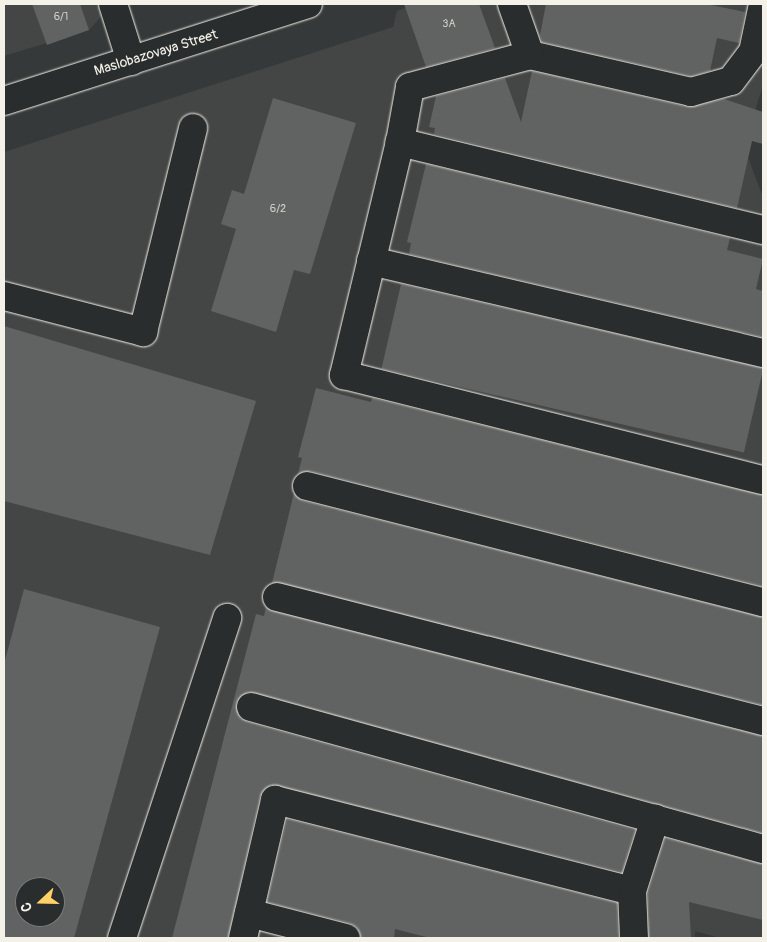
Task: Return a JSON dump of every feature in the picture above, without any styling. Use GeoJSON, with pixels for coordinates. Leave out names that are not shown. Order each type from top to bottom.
{"type":"FeatureCollection","features":[{"type":"Feature","properties":{"kind":"street"},"geometry":{"type":"LineString","coordinates":[[113,4],[131,61]]}},
{"type":"Feature","properties":{"kind":"street","name":"Maslobazovaya Street"},"geometry":{"type":"LineString","coordinates":[[4,101],[308,4]]}},
{"type":"Feature","properties":{"kind":"street"},"geometry":{"type":"LineString","coordinates":[[512,4],[530,54]]}},
{"type":"Feature","properties":{"kind":"street"},"geometry":{"type":"LineString","coordinates":[[763,4],[753,52],[731,81],[692,92],[530,54],[410,87],[400,142],[344,375],[763,480]]}},
{"type":"Feature","properties":{"kind":"street"},"geometry":{"type":"LineString","coordinates":[[4,296],[144,332],[193,128]]}},
{"type":"Feature","properties":{"kind":"street"},"geometry":{"type":"LineString","coordinates":[[400,142],[763,230]]}},
{"type":"Feature","properties":{"kind":"street"},"geometry":{"type":"LineString","coordinates":[[371,261],[763,353]]}},
{"type":"Feature","properties":{"kind":"street"},"geometry":{"type":"LineString","coordinates":[[307,486],[763,602]]}},
{"type":"Feature","properties":{"kind":"street"},"geometry":{"type":"LineString","coordinates":[[277,597],[763,721]]}},
{"type":"Feature","properties":{"kind":"street"},"geometry":{"type":"LineString","coordinates":[[122,938],[227,618]]}},
{"type":"Feature","properties":{"kind":"street"},"geometry":{"type":"LineString","coordinates":[[251,707],[763,849]]}},
{"type":"Feature","properties":{"kind":"street"},"geometry":{"type":"LineString","coordinates":[[346,938],[246,926],[276,800],[632,891]]}},
{"type":"Feature","properties":{"kind":"street"},"geometry":{"type":"LineString","coordinates":[[634,938],[632,891],[655,819]]}},
{"type":"Feature","properties":{"kind":"shaded area"},"geometry":{"type":"Polygon","coordinates":[[[4,4],[112,4],[89,30],[4,56],[4,4]]]}},
{"type":"Feature","properties":{"kind":"shaded area"},"geometry":{"type":"Polygon","coordinates":[[[415,4],[763,4],[763,85],[744,147],[763,197],[763,938],[720,938],[695,931],[695,938],[4,938],[4,152],[393,27],[397,11],[415,4]]]}},
{"type":"Feature","properties":{"kind":"building"},"geometry":{"type":"Polygon","coordinates":[[[32,4],[80,4],[89,30],[47,45],[32,4]]]}},
{"type":"Feature","properties":{"kind":"building"},"geometry":{"type":"Polygon","coordinates":[[[404,4],[479,4],[495,48],[426,67],[404,4]]]}},
{"type":"Feature","properties":{"kind":"building"},"geometry":{"type":"Polygon","coordinates":[[[546,4],[706,4],[745,12],[739,43],[717,38],[710,71],[691,76],[542,42],[540,35],[546,4]]]}},
{"type":"Feature","properties":{"kind":"building"},"geometry":{"type":"Polygon","coordinates":[[[532,71],[688,107],[724,99],[763,112],[763,144],[752,141],[737,208],[434,134],[435,128],[429,127],[436,96],[505,78],[521,122],[532,71]]]}},
{"type":"Feature","properties":{"kind":"building"},"geometry":{"type":"Polygon","coordinates":[[[273,98],[356,123],[310,274],[294,270],[276,332],[211,311],[236,229],[221,224],[232,190],[244,194],[273,98]]]}},
{"type":"Feature","properties":{"kind":"building"},"geometry":{"type":"Polygon","coordinates":[[[426,164],[730,238],[727,250],[763,259],[756,289],[763,291],[763,337],[409,254],[411,243],[407,242],[426,164]]]}},
{"type":"Feature","properties":{"kind":"building"},"geometry":{"type":"Polygon","coordinates":[[[401,284],[763,368],[744,452],[381,369],[401,284]]]}},
{"type":"Feature","properties":{"kind":"building"},"geometry":{"type":"Polygon","coordinates":[[[4,326],[256,401],[210,555],[4,501],[4,326]]]}},
{"type":"Feature","properties":{"kind":"building"},"geometry":{"type":"Polygon","coordinates":[[[316,388],[371,402],[372,398],[763,495],[763,586],[311,471],[298,474],[302,458],[298,457],[316,388]]]}},
{"type":"Feature","properties":{"kind":"building"},"geometry":{"type":"Polygon","coordinates":[[[294,493],[303,501],[763,617],[763,705],[272,583],[294,493]]]}},
{"type":"Feature","properties":{"kind":"building"},"geometry":{"type":"Polygon","coordinates":[[[24,589],[160,627],[74,938],[4,938],[4,664],[24,589]]]}},
{"type":"Feature","properties":{"kind":"building"},"geometry":{"type":"Polygon","coordinates":[[[266,607],[763,736],[763,833],[248,692],[236,703],[240,718],[247,722],[635,830],[622,872],[271,785],[260,796],[228,938],[172,938],[256,614],[264,616],[266,607]]]}},
{"type":"Feature","properties":{"kind":"building"},"geometry":{"type":"Polygon","coordinates":[[[287,819],[617,903],[618,938],[430,938],[395,929],[394,938],[361,938],[357,927],[350,923],[267,902],[287,819]]]}},
{"type":"Feature","properties":{"kind":"building"},"geometry":{"type":"Polygon","coordinates":[[[665,838],[763,864],[763,920],[689,902],[691,938],[649,938],[648,893],[665,838]]]}}]}
